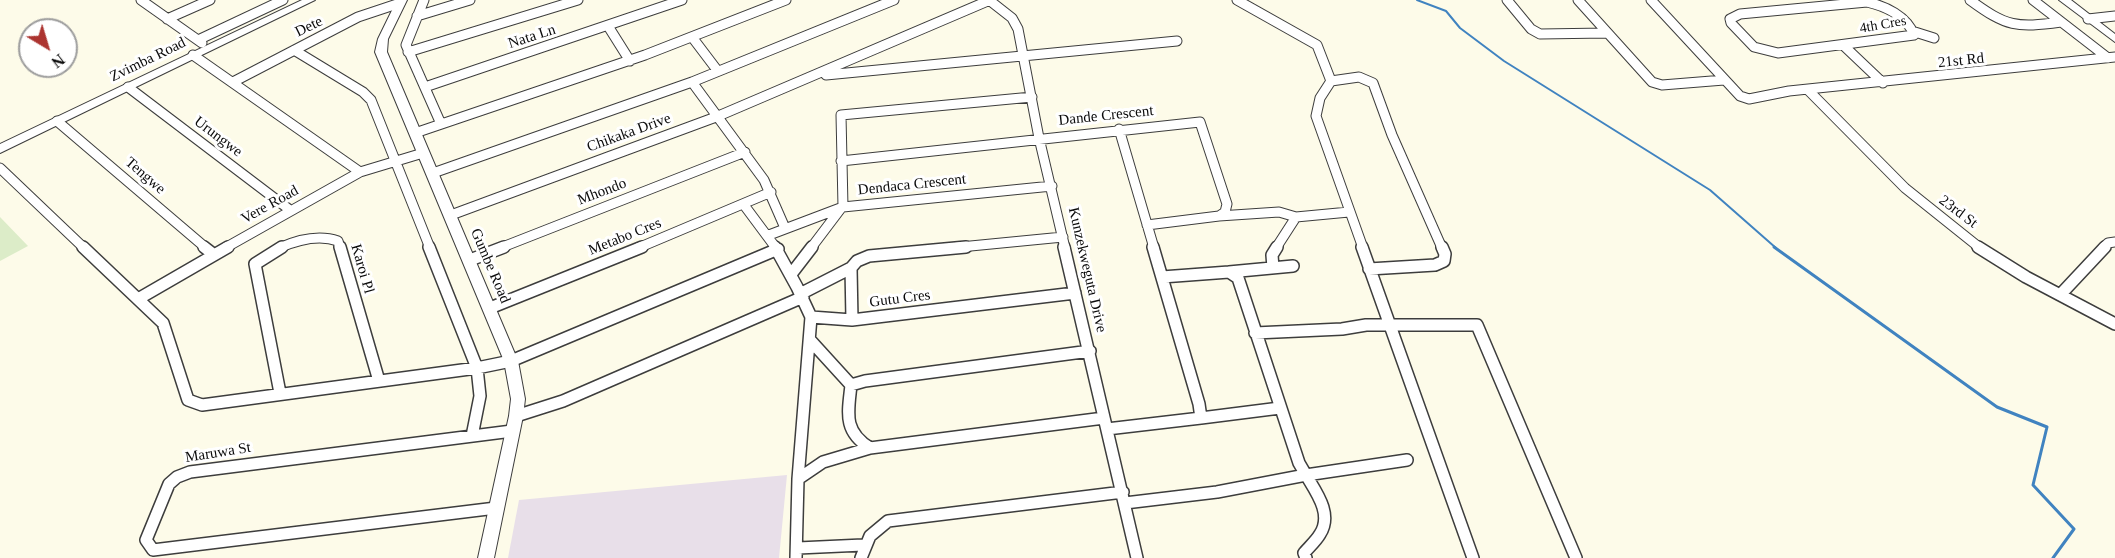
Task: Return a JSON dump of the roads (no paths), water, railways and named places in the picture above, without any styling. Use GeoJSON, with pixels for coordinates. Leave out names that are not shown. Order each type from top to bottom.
{"type":"FeatureCollection","features":[{"type":"Feature","properties":{"kind":"street"},"geometry":{"type":"LineString","coordinates":[[141,0],[208,48]]}},
{"type":"Feature","properties":{"kind":"street"},"geometry":{"type":"LineString","coordinates":[[167,19],[210,0]]}},
{"type":"Feature","properties":{"kind":"street"},"geometry":{"type":"LineString","coordinates":[[198,40],[283,0]]}},
{"type":"Feature","properties":{"kind":"street","name":"Zvimba Road"},"geometry":{"type":"LineString","coordinates":[[0,149],[310,0]]}},
{"type":"Feature","properties":{"kind":"street"},"geometry":{"type":"LineString","coordinates":[[424,0],[406,45],[441,123]]}},
{"type":"Feature","properties":{"kind":"street"},"geometry":{"type":"LineString","coordinates":[[417,16],[470,0]]}},
{"type":"Feature","properties":{"kind":"street"},"geometry":{"type":"LineString","coordinates":[[408,52],[578,0]]}},
{"type":"Feature","properties":{"kind":"street"},"geometry":{"type":"LineString","coordinates":[[415,133],[692,38],[786,0]]}},
{"type":"Feature","properties":{"kind":"street"},"geometry":{"type":"LineString","coordinates":[[433,173],[692,82],[894,0]]}},
{"type":"Feature","properties":{"kind":"street","name":"Kunzekweguta Drive"},"geometry":{"type":"LineString","coordinates":[[989,0],[1012,18],[1017,29],[1039,138],[1137,558]]}},
{"type":"Feature","properties":{"kind":"street","name":"Chikaka Drive"},"geometry":{"type":"LineString","coordinates":[[451,215],[716,117],[989,0]]}},
{"type":"Feature","properties":{"kind":"street"},"geometry":{"type":"LineString","coordinates":[[1237,0],[1317,45],[1331,81]]}},
{"type":"Feature","properties":{"kind":"street"},"geometry":{"type":"LineString","coordinates":[[1507,0],[1531,29],[1540,34],[1606,33]]}},
{"type":"Feature","properties":{"kind":"street"},"geometry":{"type":"LineString","coordinates":[[1578,0],[1655,84],[1724,80]]}},
{"type":"Feature","properties":{"kind":"street","name":"21st Rd"},"geometry":{"type":"LineString","coordinates":[[1651,0],[1724,80],[1740,96],[1749,99],[1789,92],[2112,58]]}},
{"type":"Feature","properties":{"kind":"street"},"geometry":{"type":"LineString","coordinates":[[1970,0],[2004,24],[2019,27],[2061,22]]}},
{"type":"Feature","properties":{"kind":"street"},"geometry":{"type":"LineString","coordinates":[[2033,0],[2112,58]]}},
{"type":"Feature","properties":{"kind":"street"},"geometry":{"type":"LineString","coordinates":[[2064,0],[2115,39]]}},
{"type":"Feature","properties":{"kind":"street","name":"Nata Ln"},"geometry":{"type":"LineString","coordinates":[[425,87],[676,1]]}},
{"type":"Feature","properties":{"kind":"street","name":"Dete"},"geometry":{"type":"LineString","coordinates":[[233,82],[358,18],[401,2]]}},
{"type":"Feature","properties":{"kind":"street","name":"Gumbe Road"},"geometry":{"type":"LineString","coordinates":[[401,2],[383,39],[381,52],[511,361],[518,399],[486,558]]}},
{"type":"Feature","properties":{"kind":"street","name":"4th Cres"},"geometry":{"type":"LineString","coordinates":[[1867,2],[1889,9],[1915,32],[1911,37],[1778,53],[1766,51],[1748,42],[1730,19],[1740,14],[1867,2]]}},
{"type":"Feature","properties":{"kind":"street"},"geometry":{"type":"LineString","coordinates":[[2088,19],[2115,16]]}},
{"type":"Feature","properties":{"kind":"street"},"geometry":{"type":"LineString","coordinates":[[608,26],[630,60]]}},
{"type":"Feature","properties":{"kind":"street"},"geometry":{"type":"LineString","coordinates":[[1915,32],[1935,38]]}},
{"type":"Feature","properties":{"kind":"street"},"geometry":{"type":"LineString","coordinates":[[692,38],[717,70]]}},
{"type":"Feature","properties":{"kind":"street","name":"Chikaka Drive"},"geometry":{"type":"LineString","coordinates":[[816,76],[1177,41]]}},
{"type":"Feature","properties":{"kind":"street"},"geometry":{"type":"LineString","coordinates":[[1843,45],[1883,83]]}},
{"type":"Feature","properties":{"kind":"street"},"geometry":{"type":"LineString","coordinates":[[294,50],[363,92],[371,100],[477,368],[480,396],[472,436]]}},
{"type":"Feature","properties":{"kind":"street"},"geometry":{"type":"LineString","coordinates":[[193,55],[360,172]]}},
{"type":"Feature","properties":{"kind":"street"},"geometry":{"type":"LineString","coordinates":[[1369,269],[1436,265],[1444,261],[1445,254],[1392,135],[1373,83],[1359,77],[1331,81],[1324,89],[1316,108],[1316,116],[1369,269],[1473,558]]}},
{"type":"Feature","properties":{"kind":"street"},"geometry":{"type":"LineString","coordinates":[[692,82],[716,117],[745,152],[771,192],[785,228]]}},
{"type":"Feature","properties":{"kind":"street","name":"Urungwe"},"geometry":{"type":"LineString","coordinates":[[128,87],[290,210]]}},
{"type":"Feature","properties":{"kind":"street","name":"23rd St"},"geometry":{"type":"LineString","coordinates":[[1809,91],[1854,140],[1927,208],[2014,270],[2115,324]]}},
{"type":"Feature","properties":{"kind":"street","name":"Dendaca Crescent"},"geometry":{"type":"LineString","coordinates":[[1032,97],[841,116],[843,207],[1052,186]]}},
{"type":"Feature","properties":{"kind":"street","name":"Tengwe"},"geometry":{"type":"LineString","coordinates":[[57,121],[213,254]]}},
{"type":"Feature","properties":{"kind":"street","name":"Dande Crescent"},"geometry":{"type":"LineString","coordinates":[[842,161],[1119,129],[1200,122],[1227,204],[1225,212],[1219,216]]}},
{"type":"Feature","properties":{"kind":"street"},"geometry":{"type":"LineString","coordinates":[[1119,129],[1199,404],[1201,418]]}},
{"type":"Feature","properties":{"kind":"street","name":"Mhondo"},"geometry":{"type":"LineString","coordinates":[[470,260],[745,152]]}},
{"type":"Feature","properties":{"kind":"street","name":"Vere Road"},"geometry":{"type":"LineString","coordinates":[[138,298],[360,172],[423,153]]}},
{"type":"Feature","properties":{"kind":"street"},"geometry":{"type":"LineString","coordinates":[[0,168],[163,323],[188,400],[202,405],[477,368],[511,361],[778,249]]}},
{"type":"Feature","properties":{"kind":"street","name":"Metabo Cres"},"geometry":{"type":"LineString","coordinates":[[490,308],[744,206],[771,192]]}},
{"type":"Feature","properties":{"kind":"street"},"geometry":{"type":"LineString","coordinates":[[744,206],[778,249],[792,273],[811,317],[798,479],[797,553],[862,552],[876,528],[888,521],[1124,497],[1217,492],[1306,475],[1407,460]]}},
{"type":"Feature","properties":{"kind":"street"},"geometry":{"type":"LineString","coordinates":[[769,235],[843,207]]}},
{"type":"Feature","properties":{"kind":"street"},"geometry":{"type":"LineString","coordinates":[[792,273],[843,207]]}},
{"type":"Feature","properties":{"kind":"street"},"geometry":{"type":"LineString","coordinates":[[1148,225],[1219,216],[1279,212],[1296,217],[1349,212]]}},
{"type":"Feature","properties":{"kind":"street"},"geometry":{"type":"LineString","coordinates":[[1272,268],[1272,255],[1296,217]]}},
{"type":"Feature","properties":{"kind":"street","name":"Karoi Pl"},"geometry":{"type":"LineString","coordinates":[[280,393],[255,264],[281,247],[320,236],[338,241],[379,381]]}},
{"type":"Feature","properties":{"kind":"street"},"geometry":{"type":"LineString","coordinates":[[516,416],[562,400],[802,295],[868,256],[1063,237]]}},
{"type":"Feature","properties":{"kind":"street"},"geometry":{"type":"LineString","coordinates":[[2060,295],[2108,243],[2115,242]]}},
{"type":"Feature","properties":{"kind":"street"},"geometry":{"type":"LineString","coordinates":[[1162,277],[1293,266]]}},
{"type":"Feature","properties":{"kind":"street","name":"Gutu Cres"},"geometry":{"type":"LineString","coordinates":[[850,268],[852,320],[1076,293]]}},
{"type":"Feature","properties":{"kind":"street"},"geometry":{"type":"LineString","coordinates":[[1229,272],[1238,278],[1299,463],[1324,507],[1325,523],[1321,534],[1305,553],[1306,558]]}},
{"type":"Feature","properties":{"kind":"street"},"geometry":{"type":"LineString","coordinates":[[811,317],[852,320]]}},
{"type":"Feature","properties":{"kind":"street"},"geometry":{"type":"LineString","coordinates":[[1255,333],[1389,324],[1477,325],[1576,558]]}},
{"type":"Feature","properties":{"kind":"street"},"geometry":{"type":"LineString","coordinates":[[810,340],[851,385],[848,413],[852,433],[859,443],[870,448]]}},
{"type":"Feature","properties":{"kind":"street"},"geometry":{"type":"LineString","coordinates":[[851,385],[866,381],[1090,351]]}},
{"type":"Feature","properties":{"kind":"street"},"geometry":{"type":"LineString","coordinates":[[798,479],[823,462],[870,448],[1106,424],[1201,418],[1280,408]]}},
{"type":"Feature","properties":{"kind":"street","name":"Maruwa St"},"geometry":{"type":"LineString","coordinates":[[496,508],[153,550],[146,540],[169,484],[177,477],[190,472],[512,431]]}},
{"type":"Feature","properties":{"kind":"waterway"},"geometry":{"type":"LineString","coordinates":[[1417,0],[1446,11],[1460,28],[1504,61],[1710,190],[1776,248]]}},
{"type":"Feature","properties":{"kind":"waterway"},"geometry":{"type":"LineString","coordinates":[[1774,247],[1997,407],[2047,427],[2033,485],[2074,529],[2053,558]]}}]}
